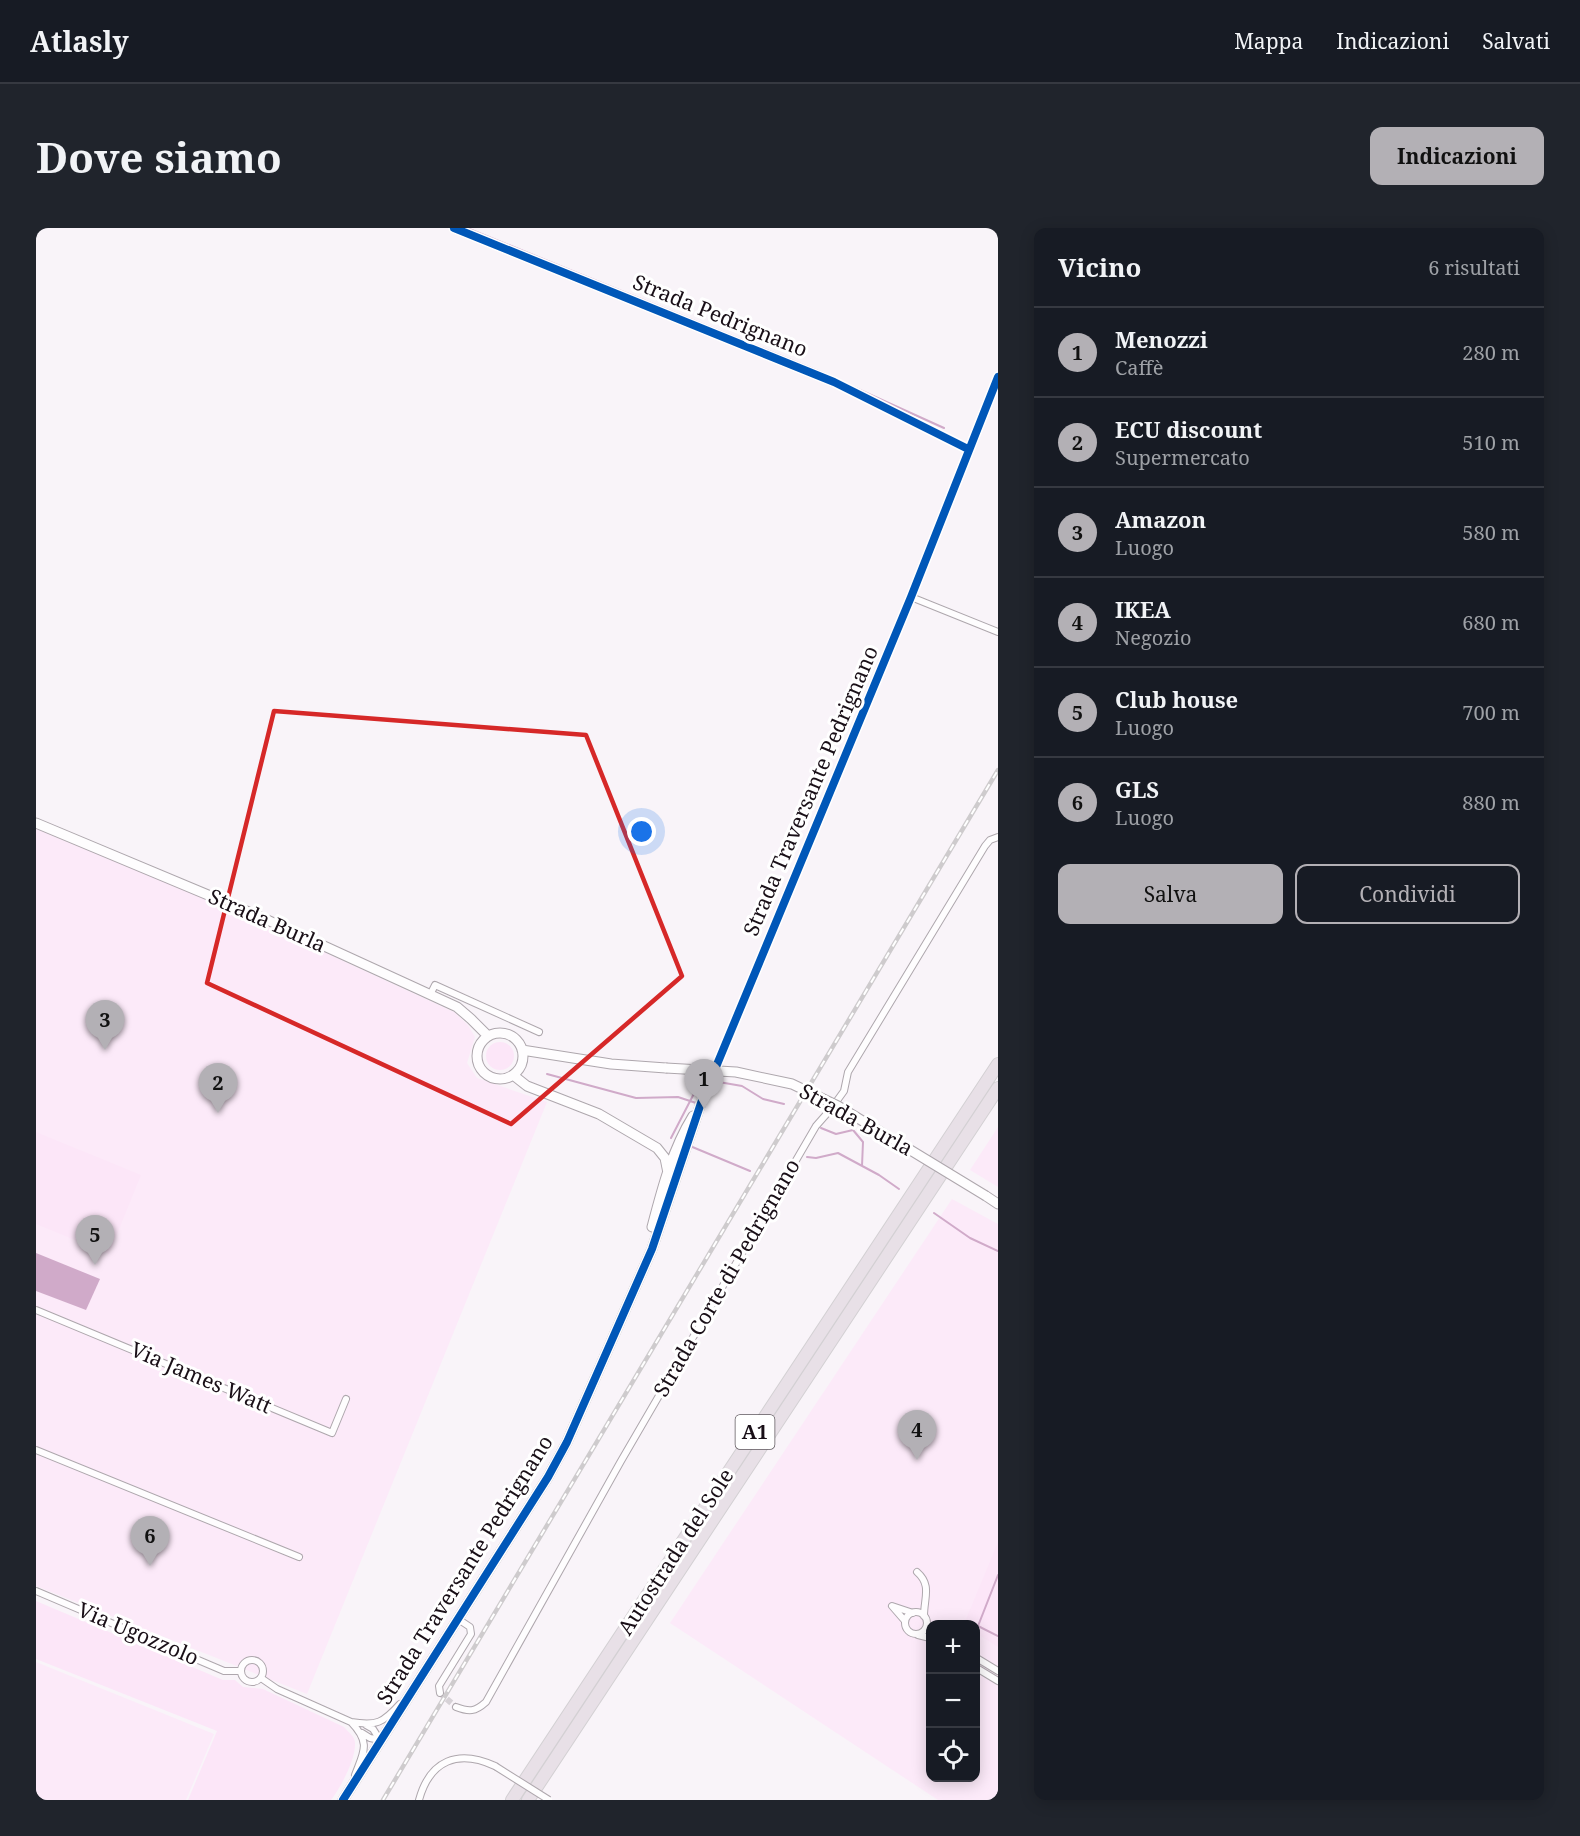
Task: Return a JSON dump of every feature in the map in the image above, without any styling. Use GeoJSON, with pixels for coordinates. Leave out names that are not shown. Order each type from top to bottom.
{"type":"FeatureCollection","features":[{"type":"Feature","properties":{"kind":"highway","name":"Autostrada del Sole"},"geometry":{"type":"LineString","coordinates":[[512,1800],[998,1064]]}},
{"type":"Feature","properties":{"kind":"highway","name":"Autostrada del Sole"},"geometry":{"type":"LineString","coordinates":[[528,1800],[998,1088]]}},
{"type":"Feature","properties":{"kind":"street","name":"Strada Pedrignano"},"geometry":{"type":"LineString","coordinates":[[454,228],[834,382],[968,449]]}},
{"type":"Feature","properties":{"kind":"street","name":"Strada Traversante Pedrignano"},"geometry":{"type":"LineString","coordinates":[[642,1267],[668,1173],[669,1158],[708,1086],[911,597],[998,377]]}},
{"type":"Feature","properties":{"kind":"street"},"geometry":{"type":"LineString","coordinates":[[911,597],[998,632]]}},
{"type":"Feature","properties":{"kind":"street","name":"Strada Burla"},"geometry":{"type":"LineString","coordinates":[[36,823],[263,918],[430,995],[457,1008],[488,1036]]}},
{"type":"Feature","properties":{"kind":"street","name":"Strada Corte di Pedrignano"},"geometry":{"type":"LineString","coordinates":[[456,1707],[469,1712],[486,1702],[621,1461],[816,1126],[844,1091],[848,1072],[985,846],[990,840],[998,837]]}},
{"type":"Feature","properties":{"kind":"street"},"geometry":{"type":"LineString","coordinates":[[430,995],[435,985],[539,1032]]}},
{"type":"Feature","properties":{"kind":"street"},"geometry":{"type":"LineString","coordinates":[[498,1033],[508,1034],[517,1040],[522,1050],[522,1064],[513,1075],[498,1078],[491,1077],[482,1070],[477,1055],[480,1044],[488,1036],[498,1033]]}},
{"type":"Feature","properties":{"kind":"street","name":"Strada Burla"},"geometry":{"type":"LineString","coordinates":[[522,1050],[611,1064],[736,1072],[792,1084],[838,1106],[998,1204]]}},
{"type":"Feature","properties":{"kind":"street"},"geometry":{"type":"LineString","coordinates":[[513,1075],[527,1086],[599,1114],[667,1152],[669,1158],[684,1152]]}},
{"type":"Feature","properties":{"kind":"street","name":"Strada Traversante Pedrignano"},"geometry":{"type":"LineString","coordinates":[[343,1800],[548,1477],[567,1442],[642,1267],[652,1249],[700,1103]]}},
{"type":"Feature","properties":{"kind":"street"},"geometry":{"type":"LineString","coordinates":[[657,1148],[670,1148],[680,1141]]}},
{"type":"Feature","properties":{"kind":"street","name":"Strada Traversante Pedrignano"},"geometry":{"type":"LineString","coordinates":[[661,1220],[664,1195],[674,1168],[669,1158]]}},
{"type":"Feature","properties":{"kind":"street","name":"Via James Watt"},"geometry":{"type":"LineString","coordinates":[[36,1310],[332,1432],[346,1399]]}},
{"type":"Feature","properties":{"kind":"street"},"geometry":{"type":"LineString","coordinates":[[36,1450],[299,1557]]}},
{"type":"Feature","properties":{"kind":"street"},"geometry":{"type":"LineString","coordinates":[[916,1572],[926,1582],[924,1602],[927,1620]]}},
{"type":"Feature","properties":{"kind":"street","name":"Via Ugozzolo"},"geometry":{"type":"LineString","coordinates":[[36,1591],[224,1671],[240,1671]]}},
{"type":"Feature","properties":{"kind":"street"},"geometry":{"type":"LineString","coordinates":[[905,1621],[924,1602]]}},
{"type":"Feature","properties":{"kind":"street"},"geometry":{"type":"LineString","coordinates":[[926,1621],[914,1612],[892,1606],[905,1621],[908,1631],[914,1635],[926,1637]]}},
{"type":"Feature","properties":{"kind":"street"},"geometry":{"type":"LineString","coordinates":[[440,1693],[439,1686],[471,1634],[470,1628],[458,1619]]}},
{"type":"Feature","properties":{"kind":"street"},"geometry":{"type":"LineString","coordinates":[[914,1635],[924,1631],[926,1625]]}},
{"type":"Feature","properties":{"kind":"street","name":"Via Ugozzolo"},"geometry":{"type":"LineString","coordinates":[[240,1671],[245,1662],[254,1660],[262,1667],[261,1678]]}},
{"type":"Feature","properties":{"kind":"street"},"geometry":{"type":"LineString","coordinates":[[980,1660],[998,1671]]}},
{"type":"Feature","properties":{"kind":"street"},"geometry":{"type":"LineString","coordinates":[[980,1670],[998,1681]]}},
{"type":"Feature","properties":{"kind":"street","name":"Via Ugozzolo"},"geometry":{"type":"LineString","coordinates":[[240,1671],[248,1682],[255,1682],[261,1678]]}},
{"type":"Feature","properties":{"kind":"street","name":"Via Ugozzolo"},"geometry":{"type":"LineString","coordinates":[[261,1678],[288,1694],[351,1722],[365,1724]]}},
{"type":"Feature","properties":{"kind":"street"},"geometry":{"type":"LineString","coordinates":[[365,1724],[383,1722],[411,1693]]}},
{"type":"Feature","properties":{"kind":"street","name":"Via Ugozzolo"},"geometry":{"type":"LineString","coordinates":[[351,1722],[370,1738],[380,1740]]}},
{"type":"Feature","properties":{"kind":"street"},"geometry":{"type":"LineString","coordinates":[[365,1724],[373,1729],[380,1740]]}},
{"type":"Feature","properties":{"kind":"street"},"geometry":{"type":"LineString","coordinates":[[349,1791],[364,1754],[365,1741],[361,1732]]}},
{"type":"Feature","properties":{"kind":"street"},"geometry":{"type":"LineString","coordinates":[[419,1800],[426,1778],[436,1767],[453,1759],[474,1759],[495,1766],[549,1800]]}},
{"type":"Feature","properties":{"kind":"highlighted area"},"geometry":{"type":"Polygon","coordinates":[[[274,711],[586,735],[682,976],[511,1124],[207,983],[274,711]]]}},
{"type":"Feature","properties":{"kind":"shaded area"},"geometry":{"type":"Polygon","coordinates":[[[36,829],[228,908],[454,1012],[468,1025],[475,1037],[467,1063],[477,1078],[547,1102],[307,1694],[36,1586],[36,829]]]}},
{"type":"Feature","properties":{"kind":"shaded area"},"geometry":{"type":"Polygon","coordinates":[[[500,1042],[510,1046],[514,1056],[510,1066],[500,1070],[490,1066],[486,1056],[490,1046],[500,1042]]]}},
{"type":"Feature","properties":{"kind":"shaded area"},"geometry":{"type":"Polygon","coordinates":[[[998,1127],[998,1187],[970,1170],[998,1127]]]}},
{"type":"Feature","properties":{"kind":"shaded area"},"geometry":{"type":"Polygon","coordinates":[[[36,1132],[141,1175],[109,1254],[36,1224],[36,1132]]]}},
{"type":"Feature","properties":{"kind":"shaded area"},"geometry":{"type":"Polygon","coordinates":[[[952,1199],[998,1224],[998,1800],[938,1800],[670,1623],[952,1199]]]}},
{"type":"Feature","properties":{"kind":"shaded area"},"geometry":{"type":"Polygon","coordinates":[[[36,1253],[100,1279],[86,1310],[36,1291],[36,1253]]]}},
{"type":"Feature","properties":{"kind":"shaded area"},"geometry":{"type":"Polygon","coordinates":[[[998,1542],[998,1647],[980,1636],[980,1620],[966,1620],[998,1542]]]}},
{"type":"Feature","properties":{"kind":"shaded area"},"geometry":{"type":"Polygon","coordinates":[[[36,1601],[223,1680],[235,1680],[243,1687],[263,1689],[344,1727],[354,1738],[355,1750],[347,1773],[335,1794],[331,1800],[188,1800],[217,1731],[36,1659],[36,1601]]]}},
{"type":"Feature","properties":{"kind":"shaded area"},"geometry":{"type":"Polygon","coordinates":[[[36,1662],[214,1734],[186,1800],[36,1800],[36,1662]]]}},
{"type":"Feature","properties":{"kind":"waterway"},"geometry":{"type":"LineString","coordinates":[[467,228],[818,371],[944,428]]}},
{"type":"Feature","properties":{"kind":"waterway"},"geometry":{"type":"LineString","coordinates":[[547,1074],[636,1098],[678,1097],[696,1103]]}},
{"type":"Feature","properties":{"kind":"waterway"},"geometry":{"type":"LineString","coordinates":[[671,1138],[702,1078],[708,1079]]}},
{"type":"Feature","properties":{"kind":"waterway"},"geometry":{"type":"LineString","coordinates":[[713,1081],[742,1086],[763,1099],[784,1104]]}},
{"type":"Feature","properties":{"kind":"waterway"},"geometry":{"type":"LineString","coordinates":[[821,1128],[836,1134],[853,1130],[863,1142],[862,1166]]}},
{"type":"Feature","properties":{"kind":"waterway"},"geometry":{"type":"LineString","coordinates":[[690,1146],[750,1171]]}},
{"type":"Feature","properties":{"kind":"waterway"},"geometry":{"type":"LineString","coordinates":[[807,1157],[816,1158],[838,1153],[879,1175],[899,1189]]}},
{"type":"Feature","properties":{"kind":"waterway"},"geometry":{"type":"LineString","coordinates":[[934,1213],[970,1238],[998,1251]]}},
{"type":"Feature","properties":{"kind":"waterway"},"geometry":{"type":"LineString","coordinates":[[998,1575],[978,1626],[998,1636]]}},
{"type":"Feature","properties":{"kind":"tunnel"},"geometry":{"type":"LineString","coordinates":[[440,1693],[456,1707]]}},
{"type":"Feature","properties":{"kind":"railway"},"geometry":{"type":"LineString","coordinates":[[383,1800],[998,770]]}},
{"type":"Feature","properties":{"kind":"cycle path"},"geometry":{"type":"LineString","coordinates":[[454,228],[834,382],[968,449]]}},
{"type":"Feature","properties":{"kind":"cycle path"},"geometry":{"type":"LineString","coordinates":[[343,1800],[548,1477],[567,1442],[652,1249],[701,1103],[911,597],[998,377]]}},
{"type":"Feature","properties":{"kind":"place","name":"Amazon"},"geometry":{"type":"Point","coordinates":[105,1050]}},
{"type":"Feature","properties":{"kind":"place","name":"Menozzi"},"geometry":{"type":"Point","coordinates":[704,1109]}},
{"type":"Feature","properties":{"kind":"place","name":"ECU discount"},"geometry":{"type":"Point","coordinates":[218,1113]}},
{"type":"Feature","properties":{"kind":"place","name":"Club house"},"geometry":{"type":"Point","coordinates":[95,1265]}},
{"type":"Feature","properties":{"kind":"place","name":"IKEA"},"geometry":{"type":"Point","coordinates":[917,1460]}},
{"type":"Feature","properties":{"kind":"place","name":"GLS"},"geometry":{"type":"Point","coordinates":[150,1566]}}]}
